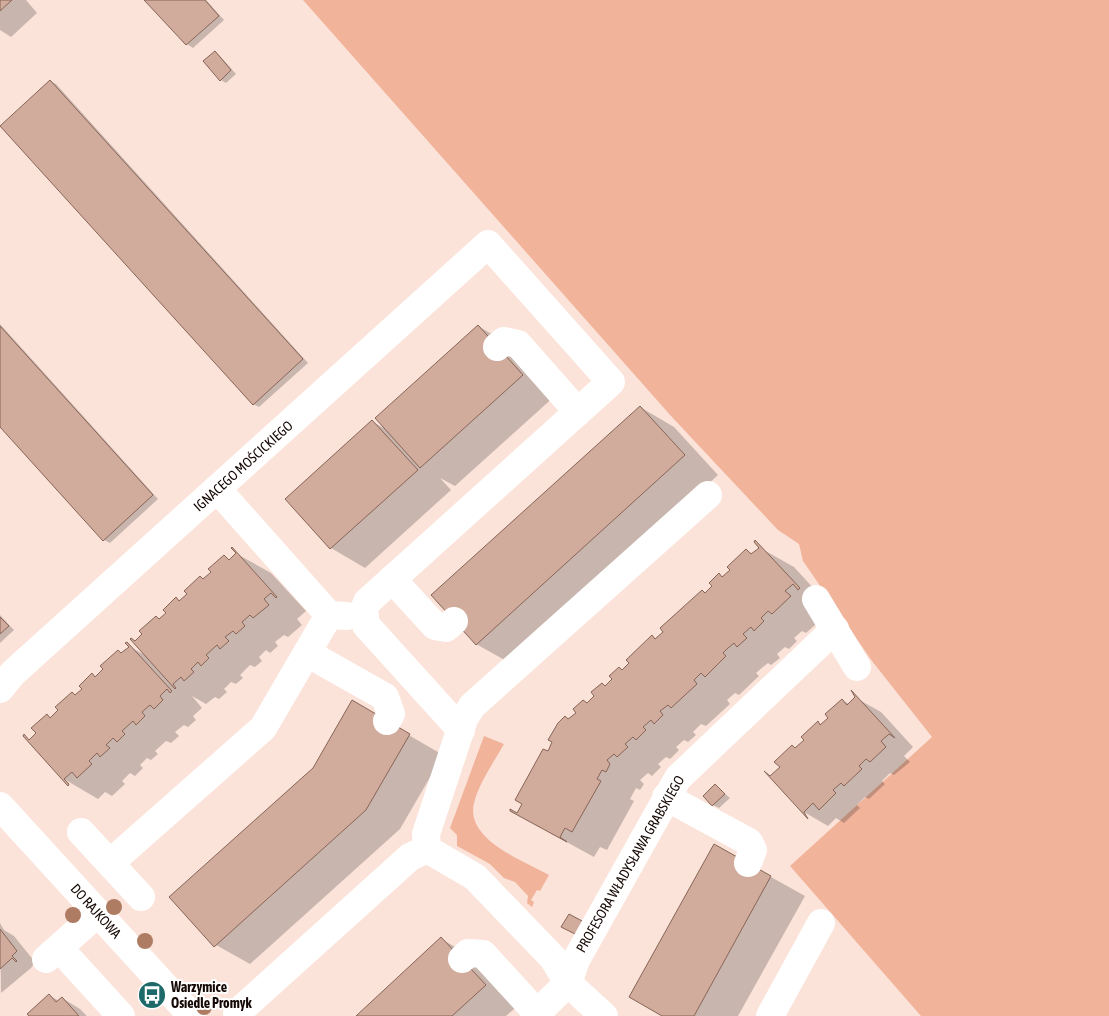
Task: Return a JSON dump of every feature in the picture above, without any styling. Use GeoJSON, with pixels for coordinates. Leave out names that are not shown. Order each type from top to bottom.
{"type":"FeatureCollection","features":[{"type":"Feature","properties":{"kind":"street","name":"IGNACEGO MOŚCICKIEGO"},"geometry":{"type":"LineString","coordinates":[[0,689],[13,673],[488,244],[611,382],[578,412]]}},
{"type":"Feature","properties":{"kind":"street"},"geometry":{"type":"LineString","coordinates":[[461,730],[366,625],[364,617],[367,602],[578,412],[518,344],[504,341],[497,347]]}},
{"type":"Feature","properties":{"kind":"street"},"geometry":{"type":"LineString","coordinates":[[217,489],[329,615],[364,617]]}},
{"type":"Feature","properties":{"kind":"street"},"geometry":{"type":"LineString","coordinates":[[604,1016],[568,983],[553,958],[470,874],[427,849],[425,842],[426,834],[461,730],[472,706],[708,495]]}},
{"type":"Feature","properties":{"kind":"street"},"geometry":{"type":"LineString","coordinates":[[392,579],[434,626],[446,628],[454,621]]}},
{"type":"Feature","properties":{"kind":"street"},"geometry":{"type":"LineString","coordinates":[[816,599],[857,667]]}},
{"type":"Feature","properties":{"kind":"street"},"geometry":{"type":"LineString","coordinates":[[110,863],[264,728],[329,615]]}},
{"type":"Feature","properties":{"kind":"street","name":"PROFESORA WŁADYSŁAWA GRABSKIEGO"},"geometry":{"type":"LineString","coordinates":[[536,1015],[568,983],[576,960],[666,797],[684,771],[834,629]]}},
{"type":"Feature","properties":{"kind":"street"},"geometry":{"type":"LineString","coordinates":[[307,653],[385,697],[391,714],[387,721]]}},
{"type":"Feature","properties":{"kind":"street"},"geometry":{"type":"LineString","coordinates":[[666,797],[749,842],[753,850],[748,863]]}},
{"type":"Feature","properties":{"kind":"street","name":"DO RAJKOWA"},"geometry":{"type":"LineString","coordinates":[[0,806],[192,1016]]}},
{"type":"Feature","properties":{"kind":"street"},"geometry":{"type":"LineString","coordinates":[[81,832],[140,897]]}},
{"type":"Feature","properties":{"kind":"street"},"geometry":{"type":"LineString","coordinates":[[237,1014],[410,857],[427,849]]}},
{"type":"Feature","properties":{"kind":"street"},"geometry":{"type":"LineString","coordinates":[[98,913],[58,960],[121,1016]]}},
{"type":"Feature","properties":{"kind":"street"},"geometry":{"type":"LineString","coordinates":[[770,1016],[821,923]]}},
{"type":"Feature","properties":{"kind":"street"},"geometry":{"type":"LineString","coordinates":[[462,959],[468,953],[483,954],[536,1015]]}},
{"type":"Feature","properties":{"kind":"shaded area"},"geometry":{"type":"Polygon","coordinates":[[[303,0],[1109,0],[1109,1016],[921,1016],[790,866],[932,737],[872,661],[803,561],[799,544],[778,530],[671,416],[303,0]]]}},
{"type":"Feature","properties":{"kind":"shaded area"},"geometry":{"type":"Polygon","coordinates":[[[484,736],[504,744],[479,788],[474,803],[474,816],[478,828],[499,848],[549,875],[540,891],[537,890],[531,900],[534,902],[532,907],[527,903],[528,896],[515,882],[504,878],[490,864],[457,846],[457,835],[450,828],[484,736]]]}},
{"type":"Feature","properties":{"kind":"building"},"geometry":{"type":"Polygon","coordinates":[[[0,0],[12,0],[0,11],[0,0]]]}},
{"type":"Feature","properties":{"kind":"building"},"geometry":{"type":"Polygon","coordinates":[[[144,0],[205,0],[219,16],[186,45],[144,0]]]}},
{"type":"Feature","properties":{"kind":"building"},"geometry":{"type":"Polygon","coordinates":[[[215,51],[231,70],[220,81],[203,61],[215,51]]]}},
{"type":"Feature","properties":{"kind":"building"},"geometry":{"type":"Polygon","coordinates":[[[50,80],[303,359],[253,405],[0,126],[50,80]]]}},
{"type":"Feature","properties":{"kind":"building"},"geometry":{"type":"Polygon","coordinates":[[[478,325],[523,375],[420,468],[375,418],[478,325]]]}},
{"type":"Feature","properties":{"kind":"building"},"geometry":{"type":"Polygon","coordinates":[[[0,326],[153,495],[103,541],[0,427],[0,326]]]}},
{"type":"Feature","properties":{"kind":"building"},"geometry":{"type":"Polygon","coordinates":[[[640,406],[685,455],[476,645],[431,595],[640,406]]]}},
{"type":"Feature","properties":{"kind":"building"},"geometry":{"type":"Polygon","coordinates":[[[372,420],[418,470],[330,549],[285,499],[372,420]]]}},
{"type":"Feature","properties":{"kind":"building"},"geometry":{"type":"Polygon","coordinates":[[[755,540],[800,588],[798,590],[793,584],[785,591],[791,596],[772,614],[768,611],[761,618],[764,621],[754,631],[751,627],[743,634],[747,638],[737,647],[734,643],[728,648],[723,653],[726,656],[705,677],[701,673],[694,680],[697,684],[671,708],[668,705],[660,711],[663,715],[654,724],[651,720],[643,727],[646,730],[636,740],[633,737],[625,744],[628,747],[617,757],[614,754],[607,760],[610,764],[606,772],[602,770],[597,779],[601,781],[572,832],[565,828],[560,837],[567,842],[510,811],[510,809],[517,813],[522,804],[515,800],[543,749],[548,751],[552,742],[548,740],[558,723],[565,716],[568,719],[576,713],[573,709],[583,700],[587,703],[594,696],[591,692],[602,683],[605,686],[612,679],[609,676],[619,667],[622,670],[629,663],[626,660],[652,635],[655,639],[663,632],[660,628],[702,590],[705,593],[712,586],[709,583],[719,573],[722,577],[730,570],[727,567],[746,549],[751,554],[759,548],[754,542],[755,540]]]}},
{"type":"Feature","properties":{"kind":"building"},"geometry":{"type":"Polygon","coordinates":[[[232,547],[277,597],[271,593],[264,599],[269,605],[253,618],[250,615],[242,622],[245,626],[236,634],[233,631],[225,637],[229,641],[220,649],[217,645],[206,655],[209,658],[201,666],[198,662],[191,669],[194,672],[184,681],[181,677],[173,684],[175,689],[130,639],[135,641],[142,634],[139,631],[156,616],[159,619],[166,613],[163,610],[176,597],[179,601],[187,594],[184,591],[200,576],[203,579],[211,572],[208,569],[224,555],[229,560],[236,553],[232,547]]]}},
{"type":"Feature","properties":{"kind":"building"},"geometry":{"type":"Polygon","coordinates":[[[0,617],[9,626],[0,634],[0,617]]]}},
{"type":"Feature","properties":{"kind":"building"},"geometry":{"type":"Polygon","coordinates":[[[127,642],[172,691],[170,693],[167,689],[160,696],[163,700],[154,709],[150,705],[142,712],[145,716],[136,725],[133,721],[122,731],[125,734],[117,742],[113,738],[106,745],[110,748],[100,757],[97,753],[89,761],[92,764],[77,778],[72,772],[64,779],[69,784],[68,786],[23,736],[24,734],[29,740],[36,733],[31,728],[47,714],[50,718],[58,710],[55,707],[72,692],[75,695],[82,689],[79,686],[92,673],[95,677],[103,669],[100,666],[118,650],[121,653],[129,647],[125,643],[127,642]]]}},
{"type":"Feature","properties":{"kind":"building"},"geometry":{"type":"Polygon","coordinates":[[[851,690],[895,738],[889,734],[881,741],[886,747],[870,762],[866,759],[859,766],[862,769],[844,786],[841,783],[833,790],[836,793],[819,810],[813,803],[804,812],[808,819],[764,771],[770,776],[780,767],[774,762],[792,745],[795,748],[804,740],[801,737],[818,721],[820,725],[828,718],[825,714],[842,699],[847,705],[855,697],[851,690]]]}},
{"type":"Feature","properties":{"kind":"building"},"geometry":{"type":"Polygon","coordinates":[[[352,700],[410,734],[366,810],[214,947],[169,897],[313,768],[352,700]]]}},
{"type":"Feature","properties":{"kind":"building"},"geometry":{"type":"Polygon","coordinates":[[[715,784],[725,794],[712,806],[703,796],[715,784]]]}},
{"type":"Feature","properties":{"kind":"building"},"geometry":{"type":"Polygon","coordinates":[[[714,844],[771,876],[694,1016],[662,1016],[629,997],[714,844]]]}},
{"type":"Feature","properties":{"kind":"building"},"geometry":{"type":"Polygon","coordinates":[[[569,914],[584,922],[577,935],[561,927],[569,914]]]}},
{"type":"Feature","properties":{"kind":"building"},"geometry":{"type":"Polygon","coordinates":[[[0,929],[17,951],[12,956],[17,961],[12,958],[0,969],[0,929]]]}},
{"type":"Feature","properties":{"kind":"building"},"geometry":{"type":"Polygon","coordinates":[[[441,937],[486,985],[452,1016],[356,1016],[441,937]]]}},
{"type":"Feature","properties":{"kind":"building"},"geometry":{"type":"Polygon","coordinates":[[[49,994],[56,1002],[62,997],[79,1016],[29,1016],[27,1014],[49,994]]]}},
{"type":"Feature","properties":{"kind":"place","name":"Warzymice Osiedle Promyk"},"geometry":{"type":"Point","coordinates":[152,995]}}]}
